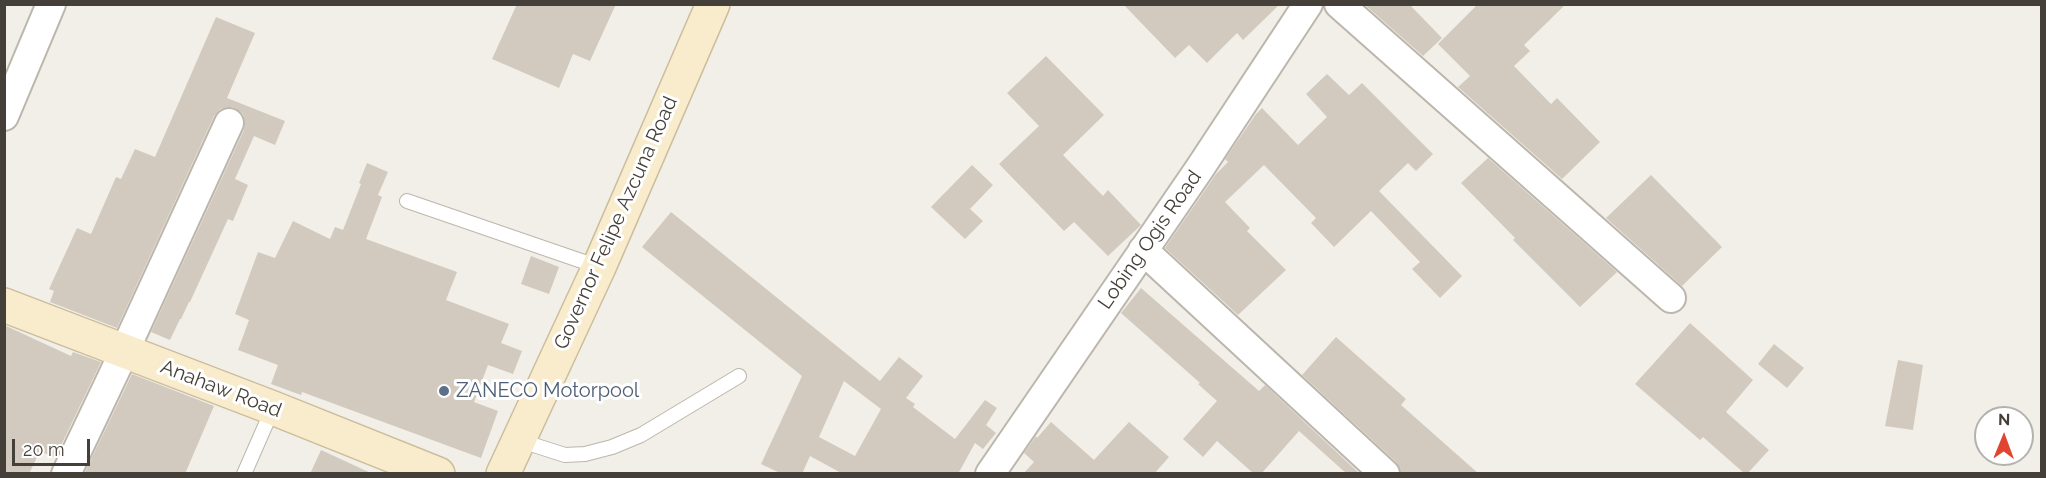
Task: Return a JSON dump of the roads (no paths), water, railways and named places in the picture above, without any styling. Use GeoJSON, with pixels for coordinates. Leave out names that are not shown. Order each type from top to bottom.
{"type":"FeatureCollection","features":[{"type":"Feature","properties":{"kind":"street"},"geometry":{"type":"LineString","coordinates":[[4,116],[51,4]]}},
{"type":"Feature","properties":{"kind":"street","name":"Governor Felipe Azcuna Road"},"geometry":{"type":"LineString","coordinates":[[503,474],[599,267],[712,4]]}},
{"type":"Feature","properties":{"kind":"street","name":"Lobing Ogis Road"},"geometry":{"type":"LineString","coordinates":[[990,474],[1200,168],[1308,4]]}},
{"type":"Feature","properties":{"kind":"street"},"geometry":{"type":"LineString","coordinates":[[1339,4],[1671,298]]}},
{"type":"Feature","properties":{"kind":"street"},"geometry":{"type":"LineString","coordinates":[[66,474],[229,123]]}},
{"type":"Feature","properties":{"kind":"street"},"geometry":{"type":"LineString","coordinates":[[1143,250],[1385,474]]}},
{"type":"Feature","properties":{"kind":"street","name":"Anahaw Road"},"geometry":{"type":"LineString","coordinates":[[4,305],[438,474]]}},
{"type":"Feature","properties":{"kind":"lane"},"geometry":{"type":"LineString","coordinates":[[406,201],[599,267]]}},
{"type":"Feature","properties":{"kind":"lane"},"geometry":{"type":"LineString","coordinates":[[518,440],[565,455],[585,454],[612,447],[641,435],[739,376]]}},
{"type":"Feature","properties":{"kind":"lane"},"geometry":{"type":"LineString","coordinates":[[244,474],[273,408]]}},
{"type":"Feature","properties":{"kind":"place","name":"ZANECO Motorpool"},"geometry":{"type":"Point","coordinates":[444,391]}}]}
